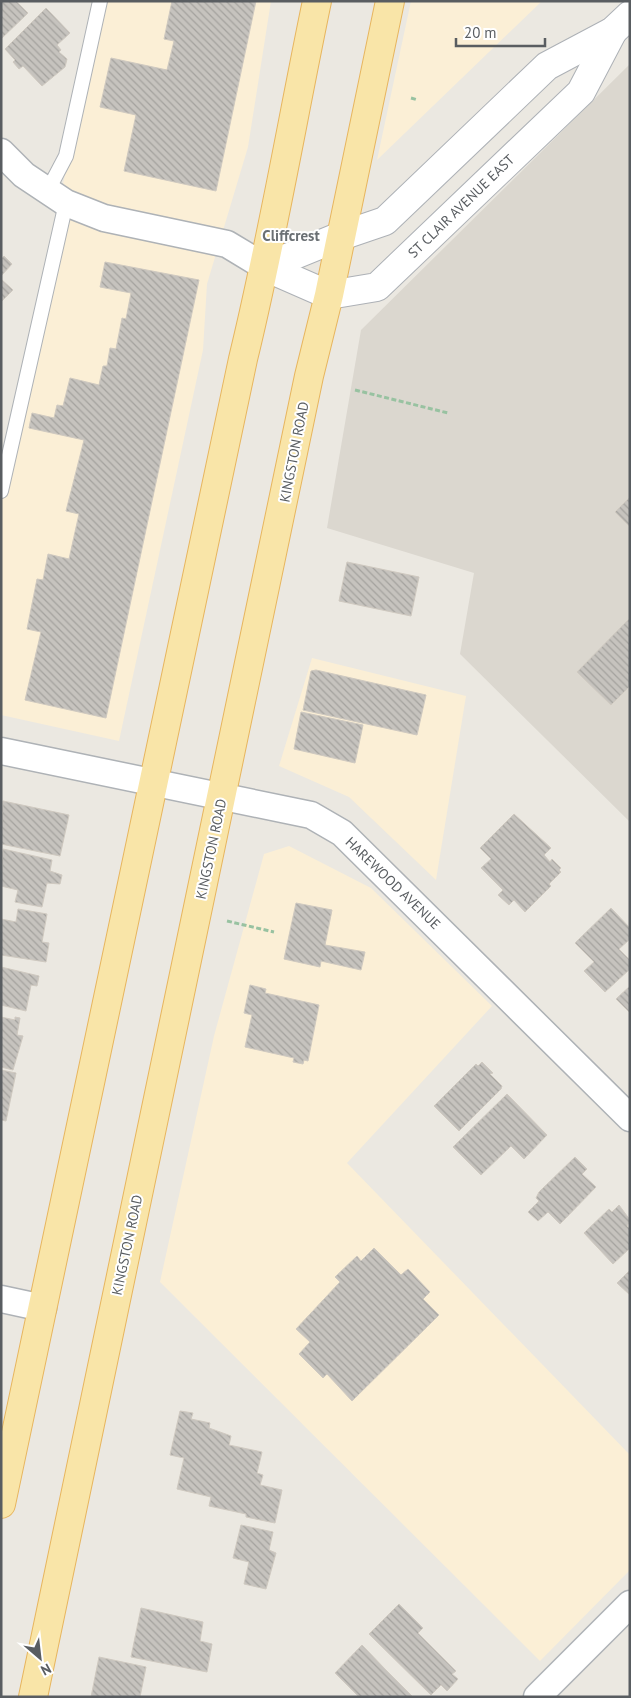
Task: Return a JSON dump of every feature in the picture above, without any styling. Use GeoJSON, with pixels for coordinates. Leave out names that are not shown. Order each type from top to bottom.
{"type":"FeatureCollection","features":[{"type":"Feature","properties":{"kind":"main road"},"geometry":{"type":"LineString","coordinates":[[1,1504],[243,359],[266,267],[284,157],[317,1]]}},
{"type":"Feature","properties":{"kind":"main road","name":"KINGSTON ROAD"},"geometry":{"type":"LineString","coordinates":[[33,1697],[309,376],[329,295],[390,1]]}},
{"type":"Feature","properties":{"kind":"main road","name":"ST CLAIR AVENUE EAST"},"geometry":{"type":"LineString","coordinates":[[266,267],[341,236],[385,221],[547,66],[621,23]]}},
{"type":"Feature","properties":{"kind":"main road","name":"ST CLAIR AVENUE EAST"},"geometry":{"type":"LineString","coordinates":[[329,295],[377,287],[581,92],[621,23]]}},
{"type":"Feature","properties":{"kind":"main road"},"geometry":{"type":"LineString","coordinates":[[266,267],[329,295]]}},
{"type":"Feature","properties":{"kind":"street"},"geometry":{"type":"LineString","coordinates":[[1,152],[24,175],[56,198],[104,218],[227,244],[266,267]]}},
{"type":"Feature","properties":{"kind":"street","name":"HAREWOOD AVENUE"},"geometry":{"type":"LineString","coordinates":[[1,751],[311,815],[342,833],[630,1118]]}},
{"type":"Feature","properties":{"kind":"street"},"geometry":{"type":"LineString","coordinates":[[1,1299],[43,1308]]}},
{"type":"Feature","properties":{"kind":"street"},"geometry":{"type":"LineString","coordinates":[[537,1697],[630,1604]]}},
{"type":"Feature","properties":{"kind":"lane"},"geometry":{"type":"LineString","coordinates":[[1,491],[56,198],[100,1]]}},
{"type":"Feature","properties":{"kind":"path"},"geometry":{"type":"LineString","coordinates":[[411,98],[418,100]]}},
{"type":"Feature","properties":{"kind":"path"},"geometry":{"type":"LineString","coordinates":[[355,390],[448,413]]}},
{"type":"Feature","properties":{"kind":"path"},"geometry":{"type":"LineString","coordinates":[[227,921],[274,932]]}},
{"type":"Feature","properties":{"kind":"shaded area"},"geometry":{"type":"Polygon","coordinates":[[[97,1],[271,1],[248,147],[207,284],[203,350],[119,741],[1,715],[1,469],[55,228],[97,1]]]}},
{"type":"Feature","properties":{"kind":"shaded area"},"geometry":{"type":"Polygon","coordinates":[[[411,1],[542,1],[377,160],[411,1]]]}},
{"type":"Feature","properties":{"kind":"shaded area"},"geometry":{"type":"Polygon","coordinates":[[[630,64],[630,822],[460,654],[474,573],[327,528],[361,330],[630,64]]]}},
{"type":"Feature","properties":{"kind":"shaded area"},"geometry":{"type":"Polygon","coordinates":[[[312,658],[466,696],[436,880],[349,797],[279,766],[312,658]]]}},
{"type":"Feature","properties":{"kind":"shaded area"},"geometry":{"type":"Polygon","coordinates":[[[289,846],[371,888],[492,1006],[347,1163],[630,1455],[630,1570],[540,1661],[160,1282],[214,1036],[264,854],[289,846]]]}},
{"type":"Feature","properties":{"kind":"building"},"geometry":{"type":"Polygon","coordinates":[[[1,1],[16,1],[28,13],[1,39],[1,1]]]}},
{"type":"Feature","properties":{"kind":"building"},"geometry":{"type":"Polygon","coordinates":[[[172,1],[256,1],[216,191],[124,171],[136,115],[100,107],[111,58],[167,70],[174,41],[164,39],[172,1]]]}},
{"type":"Feature","properties":{"kind":"building"},"geometry":{"type":"Polygon","coordinates":[[[46,8],[70,33],[57,45],[61,50],[59,52],[67,59],[65,67],[42,86],[23,66],[19,69],[13,62],[15,60],[5,49],[46,8]]]}},
{"type":"Feature","properties":{"kind":"building"},"geometry":{"type":"Polygon","coordinates":[[[4,256],[12,264],[1,276],[1,259],[4,256]]]}},
{"type":"Feature","properties":{"kind":"building"},"geometry":{"type":"Polygon","coordinates":[[[105,262],[199,280],[106,718],[25,700],[41,632],[27,629],[37,579],[43,580],[48,554],[69,559],[79,514],[66,511],[84,440],[29,428],[32,413],[54,418],[57,405],[63,406],[70,378],[99,385],[103,366],[107,366],[110,348],[116,349],[122,318],[126,319],[131,293],[100,287],[105,262]]]}},
{"type":"Feature","properties":{"kind":"building"},"geometry":{"type":"Polygon","coordinates":[[[1,279],[13,290],[1,302],[1,279]]]}},
{"type":"Feature","properties":{"kind":"building"},"geometry":{"type":"Polygon","coordinates":[[[630,497],[630,527],[615,512],[630,497]]]}},
{"type":"Feature","properties":{"kind":"building"},"geometry":{"type":"Polygon","coordinates":[[[347,562],[419,577],[411,616],[339,601],[347,562]]]}},
{"type":"Feature","properties":{"kind":"building"},"geometry":{"type":"Polygon","coordinates":[[[630,618],[630,686],[611,705],[577,672],[630,618]]]}},
{"type":"Feature","properties":{"kind":"building"},"geometry":{"type":"Polygon","coordinates":[[[316,670],[426,695],[417,735],[303,710],[311,671],[316,670]]]}},
{"type":"Feature","properties":{"kind":"building"},"geometry":{"type":"Polygon","coordinates":[[[301,712],[363,725],[355,763],[294,749],[301,712]]]}},
{"type":"Feature","properties":{"kind":"building"},"geometry":{"type":"Polygon","coordinates":[[[3,801],[69,815],[60,856],[1,844],[3,801]]]}},
{"type":"Feature","properties":{"kind":"building"},"geometry":{"type":"Polygon","coordinates":[[[514,814],[551,848],[544,855],[550,862],[552,859],[561,868],[559,870],[561,872],[549,884],[551,886],[525,912],[514,900],[509,905],[498,895],[503,890],[481,868],[491,859],[480,848],[514,814]]]}},
{"type":"Feature","properties":{"kind":"building"},"geometry":{"type":"Polygon","coordinates":[[[3,849],[52,860],[50,871],[62,875],[60,884],[47,883],[42,907],[15,902],[18,890],[1,886],[3,849]]]}},
{"type":"Feature","properties":{"kind":"building"},"geometry":{"type":"Polygon","coordinates":[[[296,903],[332,910],[325,945],[365,952],[361,970],[321,961],[320,967],[284,959],[296,903]]]}},
{"type":"Feature","properties":{"kind":"building"},"geometry":{"type":"Polygon","coordinates":[[[611,908],[630,928],[630,939],[619,949],[630,960],[630,969],[605,992],[584,971],[594,962],[575,943],[611,908]]]}},
{"type":"Feature","properties":{"kind":"building"},"geometry":{"type":"Polygon","coordinates":[[[18,909],[47,914],[42,942],[49,943],[46,962],[1,955],[1,919],[16,922],[18,909]]]}},
{"type":"Feature","properties":{"kind":"building"},"geometry":{"type":"Polygon","coordinates":[[[1,967],[39,976],[37,986],[31,985],[26,1011],[1,1005],[1,967]]]}},
{"type":"Feature","properties":{"kind":"building"},"geometry":{"type":"Polygon","coordinates":[[[250,985],[266,989],[265,993],[319,1005],[308,1061],[304,1060],[303,1064],[293,1062],[294,1058],[245,1047],[252,1015],[244,1013],[250,985]]]}},
{"type":"Feature","properties":{"kind":"building"},"geometry":{"type":"Polygon","coordinates":[[[630,986],[630,1013],[616,999],[630,986]]]}},
{"type":"Feature","properties":{"kind":"building"},"geometry":{"type":"Polygon","coordinates":[[[1,1017],[15,1020],[15,1017],[20,1018],[17,1035],[23,1036],[13,1070],[1,1067],[1,1017]]]}},
{"type":"Feature","properties":{"kind":"building"},"geometry":{"type":"Polygon","coordinates":[[[482,1062],[493,1073],[490,1074],[502,1086],[501,1089],[459,1131],[434,1106],[476,1064],[478,1066],[482,1062]]]}},
{"type":"Feature","properties":{"kind":"building"},"geometry":{"type":"Polygon","coordinates":[[[1,1070],[16,1073],[6,1121],[1,1120],[1,1070]]]}},
{"type":"Feature","properties":{"kind":"building"},"geometry":{"type":"Polygon","coordinates":[[[507,1094],[547,1135],[524,1159],[511,1146],[481,1175],[453,1147],[507,1094]]]}},
{"type":"Feature","properties":{"kind":"building"},"geometry":{"type":"Polygon","coordinates":[[[575,1157],[587,1169],[582,1174],[596,1187],[560,1224],[548,1212],[538,1221],[528,1212],[539,1201],[536,1198],[539,1192],[575,1157]]]}},
{"type":"Feature","properties":{"kind":"building"},"geometry":{"type":"Polygon","coordinates":[[[619,1205],[630,1220],[627,1226],[630,1229],[630,1248],[613,1264],[584,1233],[609,1209],[612,1212],[619,1205]]]}},
{"type":"Feature","properties":{"kind":"building"},"geometry":{"type":"Polygon","coordinates":[[[374,1248],[401,1275],[408,1269],[430,1292],[423,1299],[439,1315],[352,1401],[327,1374],[323,1378],[299,1354],[310,1342],[296,1329],[340,1282],[335,1277],[357,1256],[361,1261],[374,1248]]]}},
{"type":"Feature","properties":{"kind":"building"},"geometry":{"type":"Polygon","coordinates":[[[630,1270],[630,1295],[617,1283],[630,1270]]]}},
{"type":"Feature","properties":{"kind":"building"},"geometry":{"type":"Polygon","coordinates":[[[180,1411],[193,1413],[191,1419],[210,1423],[209,1428],[231,1436],[229,1445],[262,1452],[257,1473],[263,1475],[260,1485],[282,1490],[275,1523],[209,1506],[211,1497],[177,1489],[184,1458],[170,1455],[180,1411]]]}},
{"type":"Feature","properties":{"kind":"building"},"geometry":{"type":"Polygon","coordinates":[[[241,1525],[273,1532],[269,1550],[276,1553],[266,1589],[244,1584],[249,1562],[233,1558],[241,1525]]]}},
{"type":"Feature","properties":{"kind":"building"},"geometry":{"type":"Polygon","coordinates":[[[399,1604],[423,1628],[418,1633],[456,1671],[452,1674],[458,1679],[447,1691],[441,1685],[431,1695],[369,1634],[399,1604]]]}},
{"type":"Feature","properties":{"kind":"building"},"geometry":{"type":"Polygon","coordinates":[[[141,1608],[203,1622],[200,1641],[212,1644],[207,1672],[131,1657],[141,1608]]]}},
{"type":"Feature","properties":{"kind":"building"},"geometry":{"type":"Polygon","coordinates":[[[362,1645],[413,1697],[359,1697],[335,1673],[362,1645]]]}},
{"type":"Feature","properties":{"kind":"building"},"geometry":{"type":"Polygon","coordinates":[[[99,1657],[146,1667],[140,1697],[91,1697],[99,1657]]]}},
{"type":"Feature","properties":{"kind":"district","name":"Cliffcrest"},"geometry":{"type":"Point","coordinates":[291,236]}}]}
